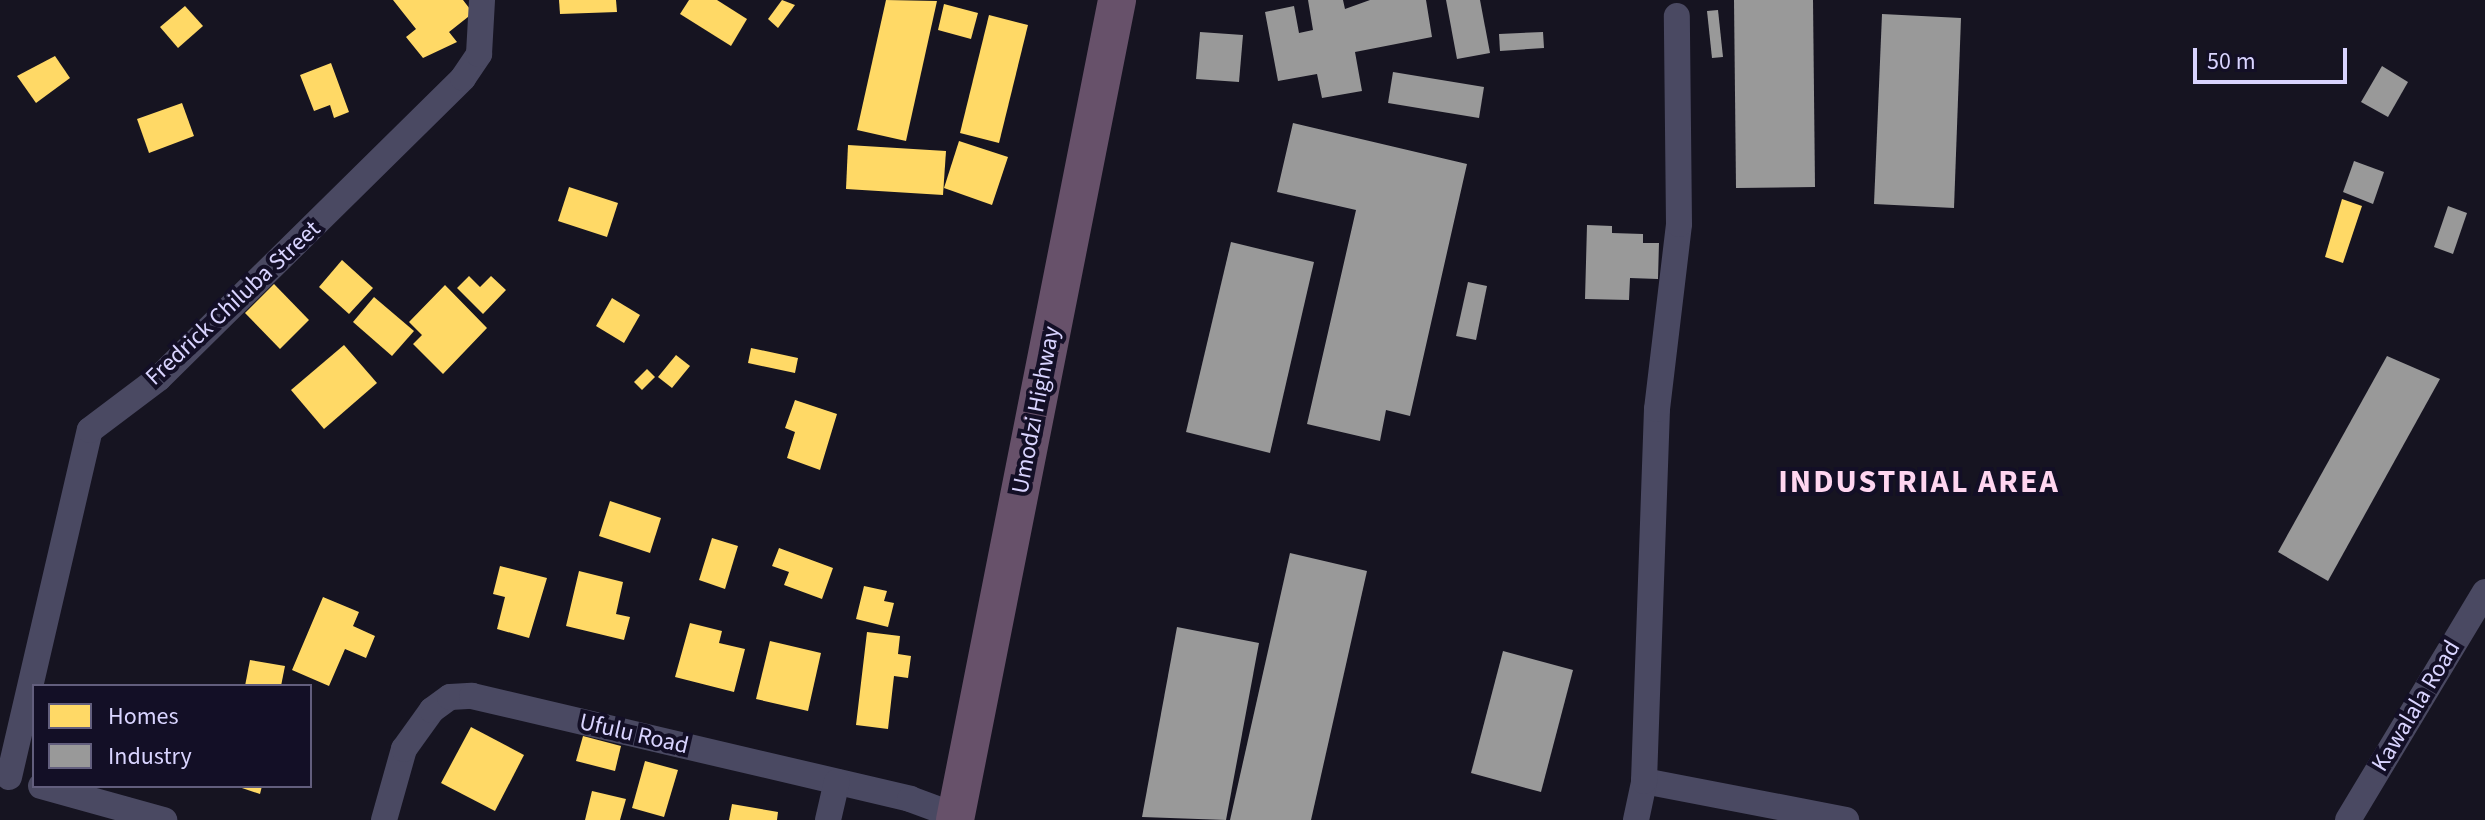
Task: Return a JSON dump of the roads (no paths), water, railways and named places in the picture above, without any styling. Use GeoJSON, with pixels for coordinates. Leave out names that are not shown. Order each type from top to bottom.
{"type":"FeatureCollection","features":[{"type":"Feature","properties":{"kind":"highway","name":"Umodzi Highway"},"geometry":{"type":"LineString","coordinates":[[955,818],[1117,0]]}},
{"type":"Feature","properties":{"kind":"street","name":"Fredrick Chiluba Street"},"geometry":{"type":"LineString","coordinates":[[35,684],[90,430],[159,378],[463,78],[479,54],[482,0]]}},
{"type":"Feature","properties":{"kind":"street"},"geometry":{"type":"LineString","coordinates":[[1636,820],[1644,781],[1657,409],[1679,224],[1677,16]]}},
{"type":"Feature","properties":{"kind":"street","name":"Kawalala Road"},"geometry":{"type":"LineString","coordinates":[[2348,820],[2485,592]]}},
{"type":"Feature","properties":{"kind":"street","name":"Fredrick Chiluba Street"},"geometry":{"type":"LineString","coordinates":[[14,779],[32,696]]}},
{"type":"Feature","properties":{"kind":"street","name":"Ufulu Road"},"geometry":{"type":"LineString","coordinates":[[384,820],[404,749],[450,697],[472,696],[837,782],[955,818]]}},
{"type":"Feature","properties":{"kind":"street"},"geometry":{"type":"LineString","coordinates":[[1644,781],[1846,820]]}},
{"type":"Feature","properties":{"kind":"street"},"geometry":{"type":"LineString","coordinates":[[828,820],[837,782]]}},
{"type":"Feature","properties":{"kind":"street"},"geometry":{"type":"LineString","coordinates":[[48,788],[164,820]]}},
{"type":"Feature","properties":{"kind":"district","name":"INDUSTRIAL AREA"},"geometry":{"type":"Point","coordinates":[1919,482]}}]}
